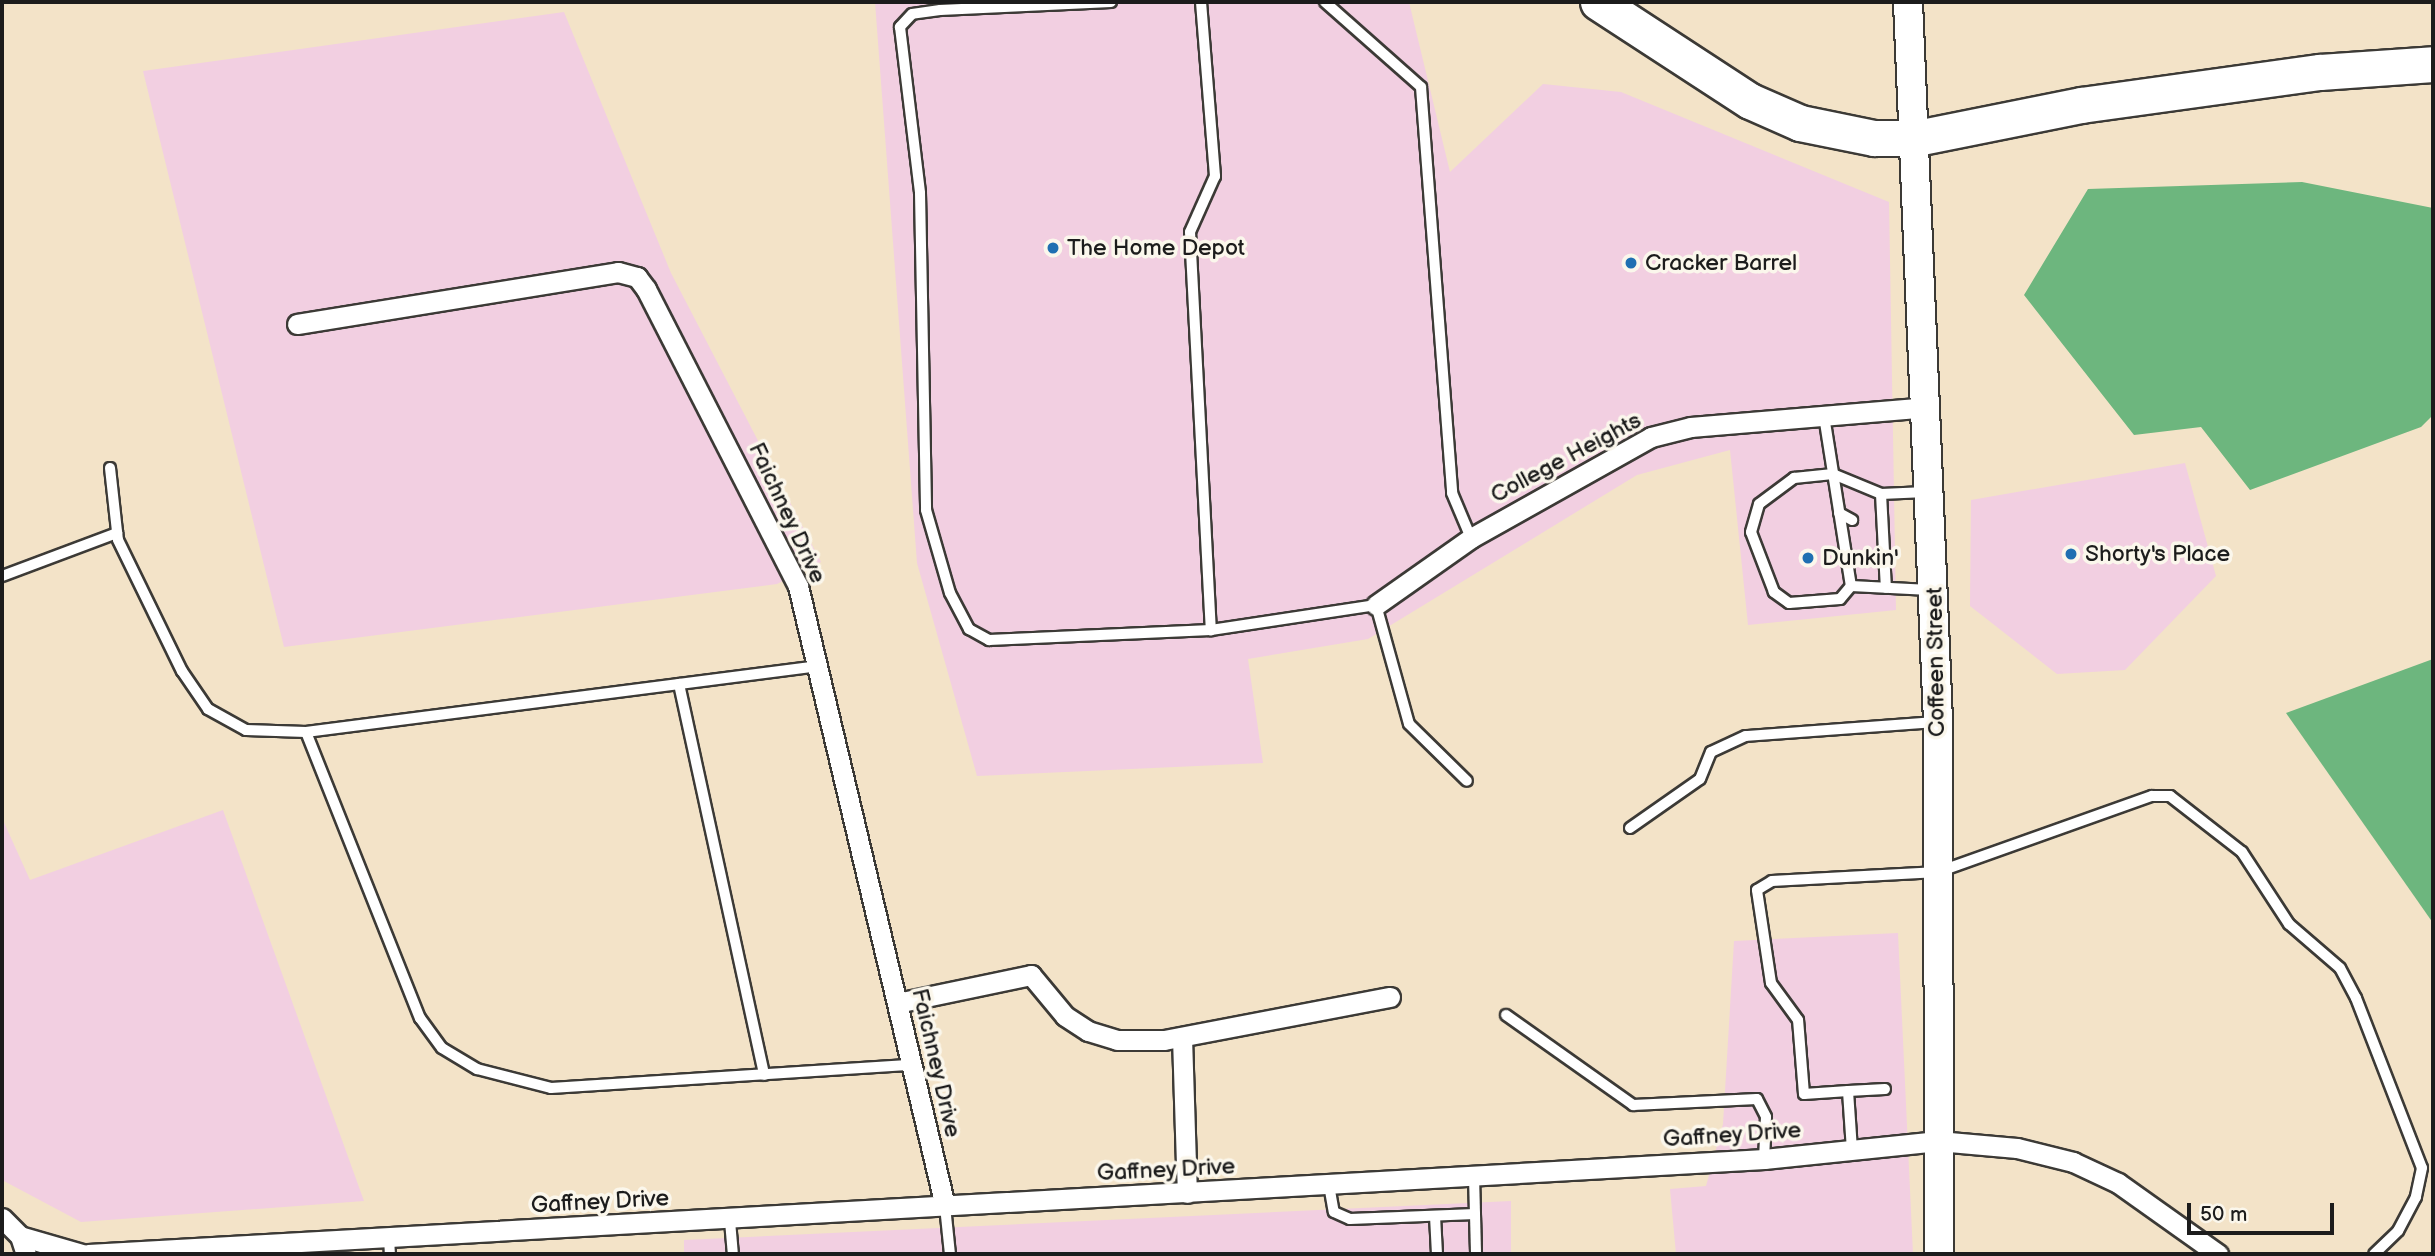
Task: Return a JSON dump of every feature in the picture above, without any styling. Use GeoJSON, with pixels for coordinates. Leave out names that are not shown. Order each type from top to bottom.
{"type":"FeatureCollection","features":[{"type":"Feature","properties":{"kind":"highway"},"geometry":{"type":"LineString","coordinates":[[1598,2],[1704,74],[1800,122],[1874,138],[1917,138],[2081,104],[2433,64]]}},
{"type":"Feature","properties":{"kind":"main road","name":"Coffeen Street"},"geometry":{"type":"LineString","coordinates":[[1908,2],[1917,138],[1938,722],[1939,1254]]}},
{"type":"Feature","properties":{"kind":"street","name":"Faichney Drive"},"geometry":{"type":"LineString","coordinates":[[297,324],[618,272],[637,277],[778,540],[819,666],[945,1206]]}},
{"type":"Feature","properties":{"kind":"street","name":"College Heights"},"geometry":{"type":"LineString","coordinates":[[1376,605],[1471,538],[1651,437],[1691,427],[1928,407]]}},
{"type":"Feature","properties":{"kind":"street"},"geometry":{"type":"LineString","coordinates":[[897,1003],[1031,975],[1065,1016],[1088,1031],[1118,1040],[1182,1037],[1390,997]]}},
{"type":"Feature","properties":{"kind":"street"},"geometry":{"type":"LineString","coordinates":[[1182,1037],[1187,1194]]}},
{"type":"Feature","properties":{"kind":"street","name":"Gaffney Drive"},"geometry":{"type":"LineString","coordinates":[[88,1254],[389,1245],[945,1206],[1764,1159],[1938,1141],[2017,1148],[2073,1162],[2118,1183],[2218,1254]]}},
{"type":"Feature","properties":{"kind":"street"},"geometry":{"type":"LineString","coordinates":[[2,1218],[23,1245],[82,1254]]}},
{"type":"Feature","properties":{"kind":"lane"},"geometry":{"type":"LineString","coordinates":[[1111,2],[940,10],[912,14],[900,27],[920,193],[926,510],[950,593],[969,629],[989,640],[1211,630],[1376,605],[1409,724],[1467,781]]}},
{"type":"Feature","properties":{"kind":"lane"},"geometry":{"type":"LineString","coordinates":[[1201,2],[1215,176],[1189,232],[1211,630]]}},
{"type":"Feature","properties":{"kind":"lane"},"geometry":{"type":"LineString","coordinates":[[1325,2],[1420,87],[1452,493],[1471,538]]}},
{"type":"Feature","properties":{"kind":"lane"},"geometry":{"type":"LineString","coordinates":[[1824,416],[1852,586]]}},
{"type":"Feature","properties":{"kind":"lane"},"geometry":{"type":"LineString","coordinates":[[110,468],[117,533],[182,671],[208,709],[246,730],[306,732],[819,666]]}},
{"type":"Feature","properties":{"kind":"lane"},"geometry":{"type":"LineString","coordinates":[[1852,586],[1840,599],[1789,603],[1774,593],[1751,532],[1759,504],[1794,478],[1833,474],[1881,494],[1931,492]]}},
{"type":"Feature","properties":{"kind":"lane"},"geometry":{"type":"LineString","coordinates":[[1881,494],[1881,558],[1886,588]]}},
{"type":"Feature","properties":{"kind":"lane"},"geometry":{"type":"LineString","coordinates":[[1839,513],[1852,520]]}},
{"type":"Feature","properties":{"kind":"lane"},"geometry":{"type":"LineString","coordinates":[[2,576],[117,533]]}},
{"type":"Feature","properties":{"kind":"lane"},"geometry":{"type":"LineString","coordinates":[[1844,539],[1855,544]]}},
{"type":"Feature","properties":{"kind":"lane"},"geometry":{"type":"LineString","coordinates":[[1852,586],[1934,590]]}},
{"type":"Feature","properties":{"kind":"lane"},"geometry":{"type":"LineString","coordinates":[[679,684],[764,1075]]}},
{"type":"Feature","properties":{"kind":"lane"},"geometry":{"type":"LineString","coordinates":[[1630,828],[1700,779],[1711,752],[1746,736],[1938,722]]}},
{"type":"Feature","properties":{"kind":"lane"},"geometry":{"type":"LineString","coordinates":[[306,732],[390,953],[420,1018],[442,1048],[507,1081],[551,1088],[911,1065]]}},
{"type":"Feature","properties":{"kind":"lane"},"geometry":{"type":"LineString","coordinates":[[1885,1089],[1804,1094],[1798,1020],[1771,983],[1757,890],[1772,881],[1938,872],[2152,796],[2170,796],[2202,815],[2242,852],[2288,924],[2340,968],[2418,1143],[2422,1168],[2416,1197],[2398,1231],[2374,1254]]}},
{"type":"Feature","properties":{"kind":"lane"},"geometry":{"type":"LineString","coordinates":[[1506,1015],[1633,1105],[1758,1099],[1766,1117],[1764,1159]]}},
{"type":"Feature","properties":{"kind":"lane"},"geometry":{"type":"LineString","coordinates":[[1848,1091],[1852,1150]]}},
{"type":"Feature","properties":{"kind":"lane"},"geometry":{"type":"LineString","coordinates":[[1474,1176],[1476,1254]]}},
{"type":"Feature","properties":{"kind":"lane"},"geometry":{"type":"LineString","coordinates":[[1329,1185],[1334,1212],[1350,1219],[1475,1214]]}},
{"type":"Feature","properties":{"kind":"lane"},"geometry":{"type":"LineString","coordinates":[[945,1206],[950,1254]]}},
{"type":"Feature","properties":{"kind":"lane"},"geometry":{"type":"LineString","coordinates":[[1435,1216],[1437,1254]]}},
{"type":"Feature","properties":{"kind":"lane"},"geometry":{"type":"LineString","coordinates":[[730,1221],[733,1254]]}},
{"type":"Feature","properties":{"kind":"shaded area"},"geometry":{"type":"Polygon","coordinates":[[[875,2],[1409,2],[1450,172],[1543,84],[1621,92],[1889,202],[1896,610],[1748,625],[1730,450],[1637,475],[1368,639],[1248,659],[1263,763],[977,776],[917,563],[875,2]]]}},
{"type":"Feature","properties":{"kind":"shaded area"},"geometry":{"type":"Polygon","coordinates":[[[564,12],[671,273],[821,562],[777,584],[284,647],[143,71],[564,12]]]}},
{"type":"Feature","properties":{"kind":"shaded area"},"geometry":{"type":"Polygon","coordinates":[[[2185,463],[2216,576],[2125,670],[2057,674],[1970,606],[1971,500],[2185,463]]]}},
{"type":"Feature","properties":{"kind":"shaded area"},"geometry":{"type":"Polygon","coordinates":[[[223,810],[364,1201],[81,1222],[2,1180],[2,818],[30,880],[223,810]]]}},
{"type":"Feature","properties":{"kind":"shaded area"},"geometry":{"type":"Polygon","coordinates":[[[1898,933],[1913,1254],[1676,1254],[1670,1189],[1706,1186],[1723,1124],[1734,941],[1898,933]]]}},
{"type":"Feature","properties":{"kind":"shaded area"},"geometry":{"type":"Polygon","coordinates":[[[1511,1201],[1511,1254],[684,1254],[684,1240],[1511,1201]]]}},
{"type":"Feature","properties":{"kind":"green space"},"geometry":{"type":"Polygon","coordinates":[[[2302,182],[2433,208],[2433,415],[2421,427],[2250,490],[2201,427],[2134,435],[2024,295],[2088,189],[2302,182]]]}},
{"type":"Feature","properties":{"kind":"green space"},"geometry":{"type":"Polygon","coordinates":[[[2433,659],[2433,923],[2286,713],[2433,659]]]}},
{"type":"Feature","properties":{"kind":"place","name":"The Home Depot"},"geometry":{"type":"Point","coordinates":[1053,248]}},
{"type":"Feature","properties":{"kind":"place","name":"Cracker Barrel"},"geometry":{"type":"Point","coordinates":[1631,263]}},
{"type":"Feature","properties":{"kind":"place","name":"Shorty's Place"},"geometry":{"type":"Point","coordinates":[2071,554]}},
{"type":"Feature","properties":{"kind":"place","name":"Dunkin'"},"geometry":{"type":"Point","coordinates":[1808,558]}}]}
